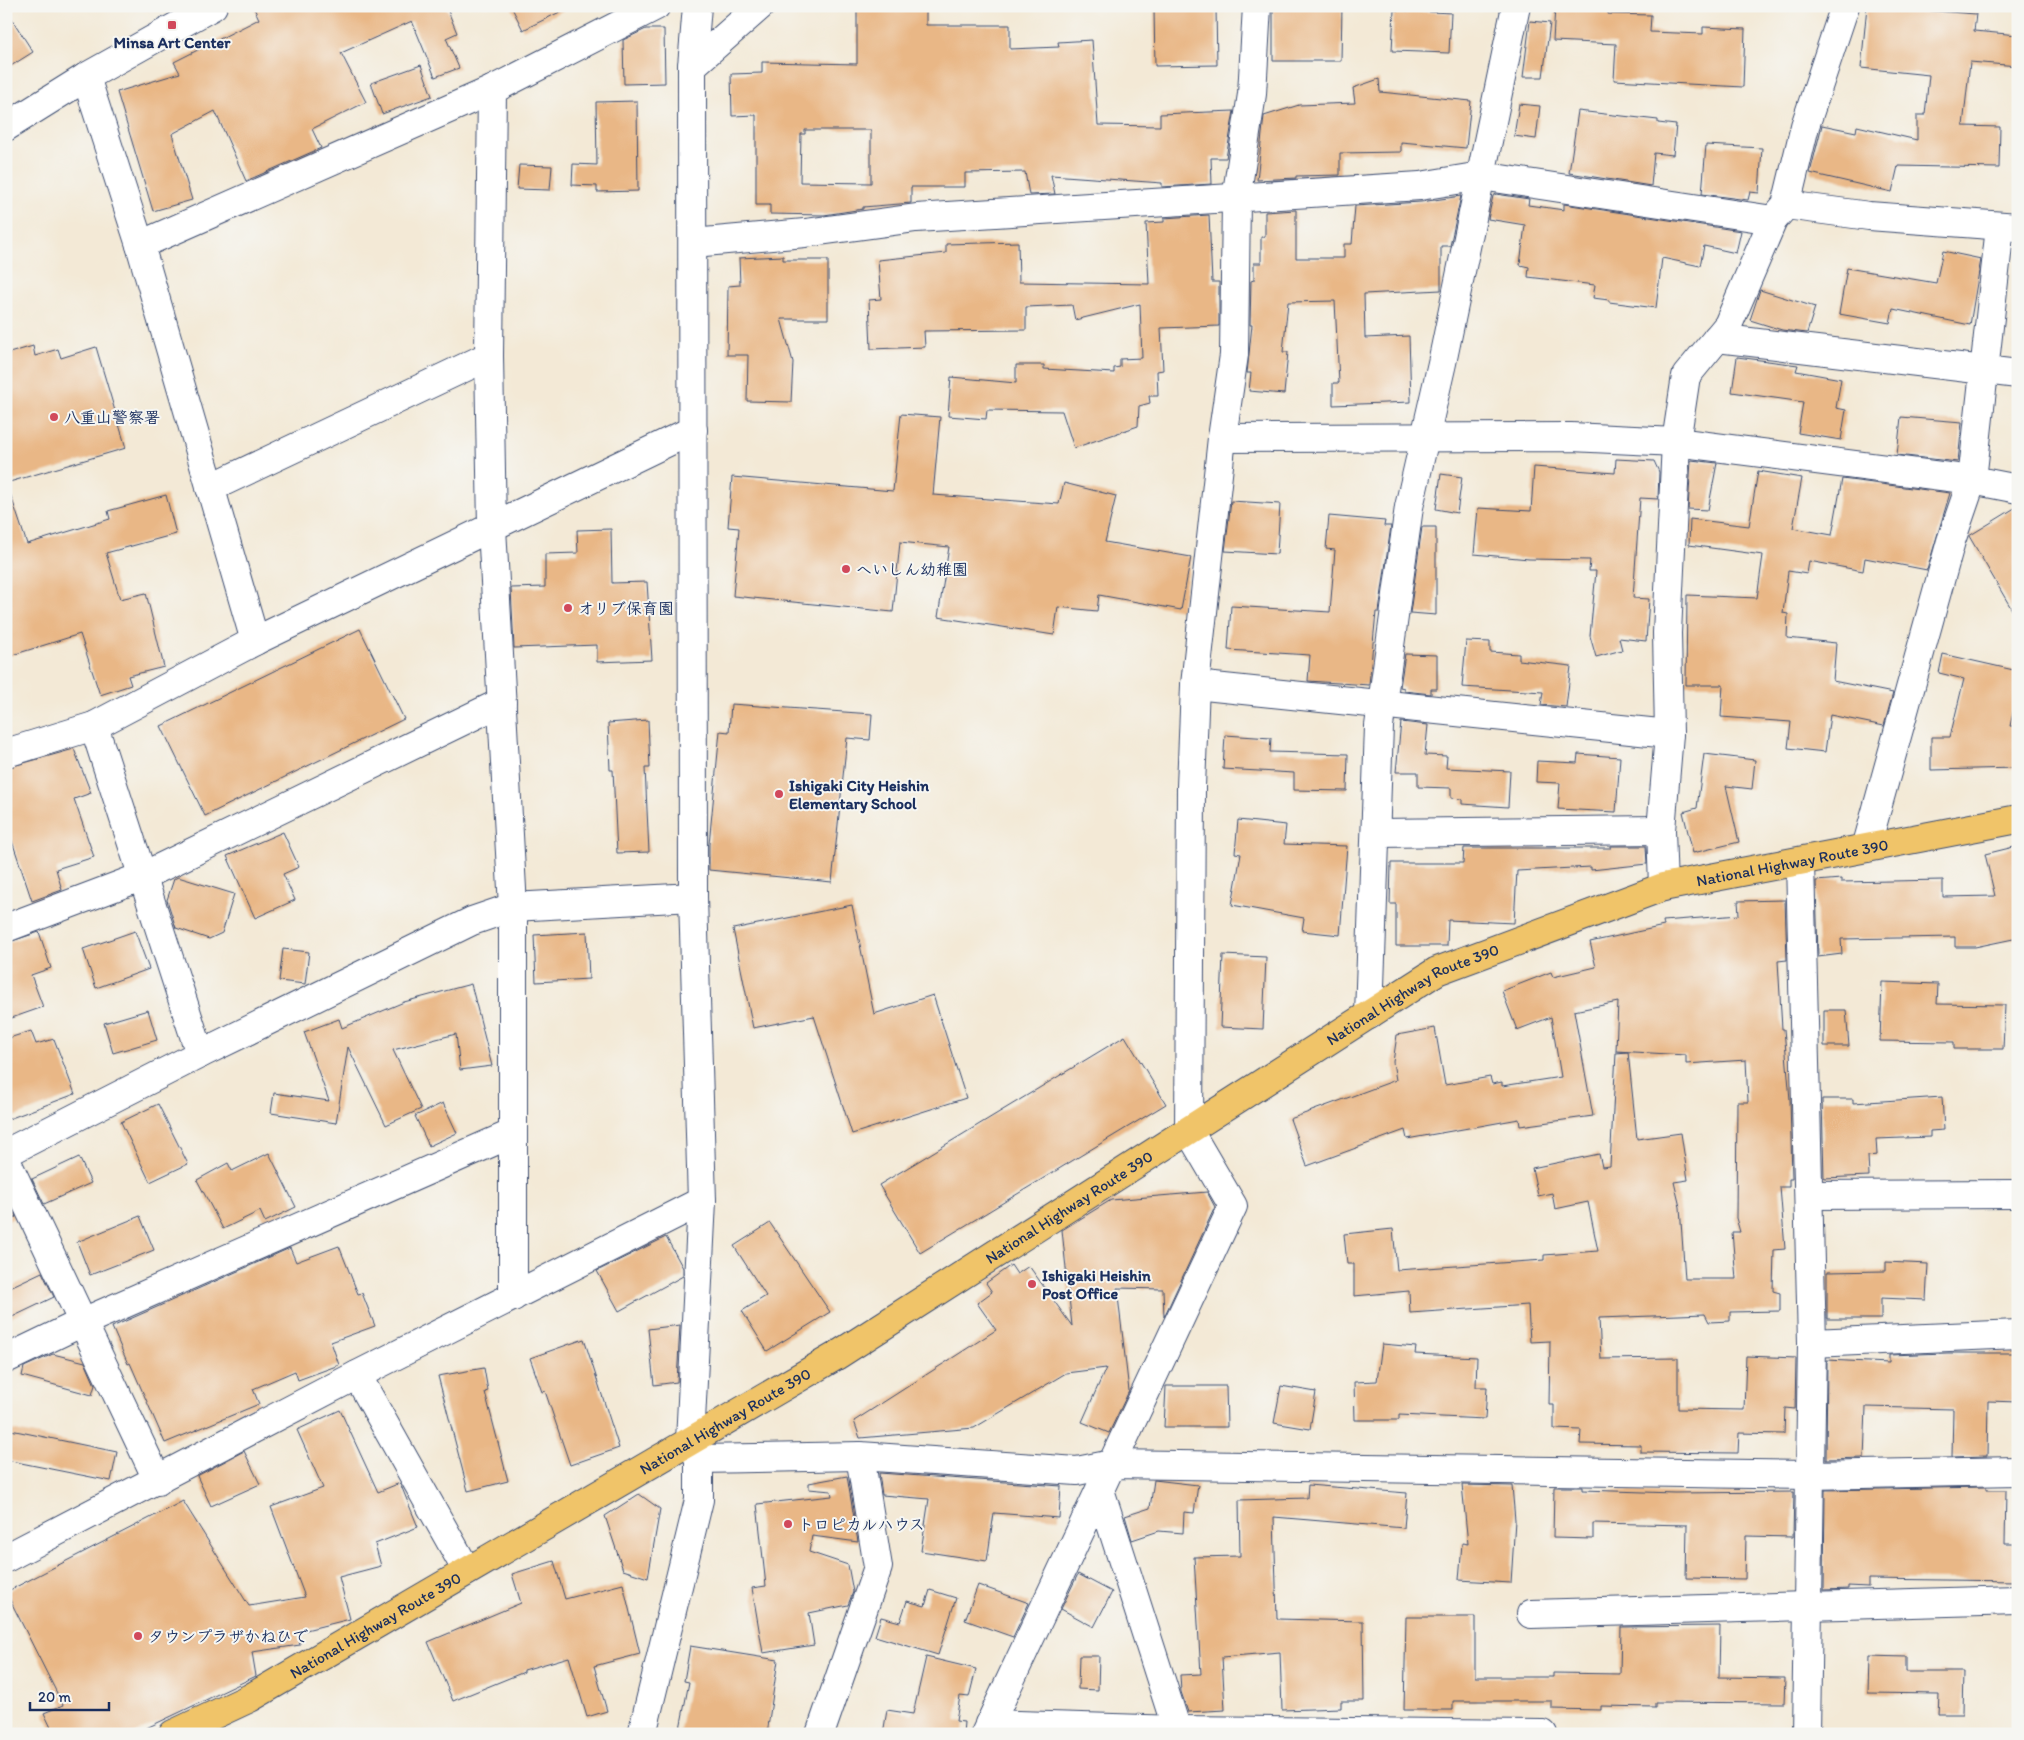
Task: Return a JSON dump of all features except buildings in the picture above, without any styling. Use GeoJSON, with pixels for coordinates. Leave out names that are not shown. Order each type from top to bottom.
{"type":"FeatureCollection","features":[{"type":"Feature","properties":{"kind":"highway","name":"National Highway Route 390"},"geometry":{"type":"LineString","coordinates":[[173,1734],[250,1698],[467,1572],[695,1450],[836,1356],[1437,971],[1664,887],[2018,819]]}},
{"type":"Feature","properties":{"kind":"street"},"geometry":{"type":"LineString","coordinates":[[6,127],[86,77],[213,6]]}},
{"type":"Feature","properties":{"kind":"street"},"geometry":{"type":"LineString","coordinates":[[140,245],[492,90],[656,6]]}},
{"type":"Feature","properties":{"kind":"street"},"geometry":{"type":"LineString","coordinates":[[642,1734],[698,1500],[695,1450],[702,1202],[693,897],[692,66],[697,6]]}},
{"type":"Feature","properties":{"kind":"street"},"geometry":{"type":"LineString","coordinates":[[692,66],[760,6]]}},
{"type":"Feature","properties":{"kind":"street"},"geometry":{"type":"LineString","coordinates":[[1257,6],[1252,94],[1236,199],[1234,355],[1222,438],[1195,685],[1191,788],[1189,1131],[1233,1206],[987,1729],[1543,1734]]}},
{"type":"Feature","properties":{"kind":"street"},"geometry":{"type":"LineString","coordinates":[[1369,1014],[1381,705],[1409,507],[1442,363],[1516,6]]}},
{"type":"Feature","properties":{"kind":"street"},"geometry":{"type":"LineString","coordinates":[[1664,887],[1661,830],[1668,734],[1667,633],[1676,442],[1686,376],[1728,325],[1779,212],[1845,6]]}},
{"type":"Feature","properties":{"kind":"street"},"geometry":{"type":"LineString","coordinates":[[86,77],[140,245],[256,641]]}},
{"type":"Feature","properties":{"kind":"street"},"geometry":{"type":"LineString","coordinates":[[492,90],[489,356],[492,528],[513,907],[512,1297]]}},
{"type":"Feature","properties":{"kind":"street"},"geometry":{"type":"LineString","coordinates":[[693,243],[805,233],[916,218],[1420,186],[1481,176],[1779,212],[1869,216],[2013,227],[1984,370],[1972,480],[1951,541],[1866,848]]}},
{"type":"Feature","properties":{"kind":"street"},"geometry":{"type":"LineString","coordinates":[[1717,338],[2018,374]]}},
{"type":"Feature","properties":{"kind":"street"},"geometry":{"type":"LineString","coordinates":[[210,488],[489,356]]}},
{"type":"Feature","properties":{"kind":"street"},"geometry":{"type":"LineString","coordinates":[[6,753],[94,726],[256,641],[693,430]]}},
{"type":"Feature","properties":{"kind":"street"},"geometry":{"type":"LineString","coordinates":[[1222,438],[1571,436],[1676,442],[1972,480],[2018,489]]}},
{"type":"Feature","properties":{"kind":"street"},"geometry":{"type":"LineString","coordinates":[[1195,685],[1381,705],[1426,707],[1668,734]]}},
{"type":"Feature","properties":{"kind":"street"},"geometry":{"type":"LineString","coordinates":[[6,928],[141,877],[502,702]]}},
{"type":"Feature","properties":{"kind":"street"},"geometry":{"type":"LineString","coordinates":[[94,726],[141,877],[200,1054]]}},
{"type":"Feature","properties":{"kind":"street"},"geometry":{"type":"LineString","coordinates":[[1376,832],[1661,830]]}},
{"type":"Feature","properties":{"kind":"street"},"geometry":{"type":"LineString","coordinates":[[1800,862],[1812,1343],[1806,1734]]}},
{"type":"Feature","properties":{"kind":"street"},"geometry":{"type":"LineString","coordinates":[[6,1153],[200,1054],[472,921],[513,907],[693,897]]}},
{"type":"Feature","properties":{"kind":"street"},"geometry":{"type":"LineString","coordinates":[[6,1359],[83,1322],[511,1134]]}},
{"type":"Feature","properties":{"kind":"street"},"geometry":{"type":"LineString","coordinates":[[6,1160],[158,1481]]}},
{"type":"Feature","properties":{"kind":"street"},"geometry":{"type":"LineString","coordinates":[[1809,1196],[2018,1194]]}},
{"type":"Feature","properties":{"kind":"street"},"geometry":{"type":"LineString","coordinates":[[6,1558],[158,1481],[357,1375],[702,1202]]}},
{"type":"Feature","properties":{"kind":"street"},"geometry":{"type":"LineString","coordinates":[[1812,1343],[2018,1334]]}},
{"type":"Feature","properties":{"kind":"street"},"geometry":{"type":"LineString","coordinates":[[357,1375],[467,1572]]}},
{"type":"Feature","properties":{"kind":"street"},"geometry":{"type":"LineString","coordinates":[[695,1450],[860,1456],[1077,1471],[1112,1464],[1810,1475],[2018,1471]]}},
{"type":"Feature","properties":{"kind":"street"},"geometry":{"type":"LineString","coordinates":[[820,1734],[878,1567],[860,1456]]}},
{"type":"Feature","properties":{"kind":"street"},"geometry":{"type":"LineString","coordinates":[[1100,1490],[1177,1730]]}},
{"type":"Feature","properties":{"kind":"street"},"geometry":{"type":"LineString","coordinates":[[1530,1614],[1808,1604],[2018,1600]]}},
{"type":"Feature","properties":{"kind":"place","name":"Minsa Art Center"},"geometry":{"type":"Point","coordinates":[172,25]}},
{"type":"Feature","properties":{"kind":"place","name":"八重山警察署"},"geometry":{"type":"Point","coordinates":[54,417]}},
{"type":"Feature","properties":{"kind":"place","name":"へいしん幼稚園"},"geometry":{"type":"Point","coordinates":[846,569]}},
{"type":"Feature","properties":{"kind":"place","name":"オリブ保育園"},"geometry":{"type":"Point","coordinates":[568,608]}},
{"type":"Feature","properties":{"kind":"place","name":"Ishigaki City Heishin Elementary School"},"geometry":{"type":"Point","coordinates":[779,794]}},
{"type":"Feature","properties":{"kind":"place","name":"Ishigaki Heishin Post Office"},"geometry":{"type":"Point","coordinates":[1032,1284]}},
{"type":"Feature","properties":{"kind":"place","name":"トロピカルハウス"},"geometry":{"type":"Point","coordinates":[788,1524]}},
{"type":"Feature","properties":{"kind":"place","name":"タウンプラザかねひで"},"geometry":{"type":"Point","coordinates":[138,1636]}}]}
